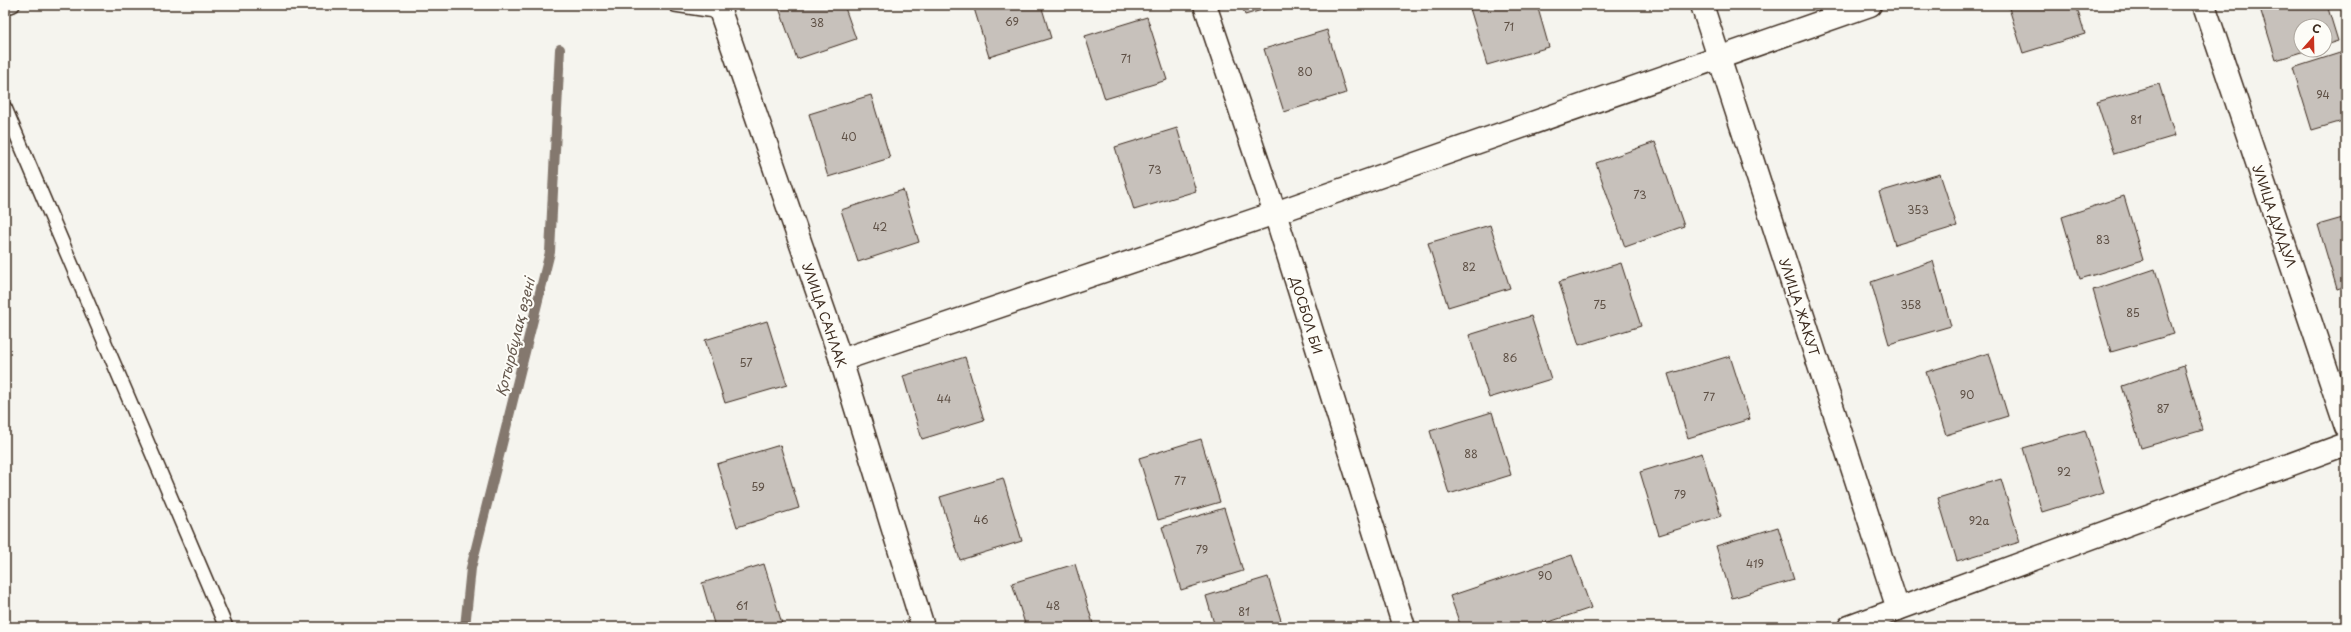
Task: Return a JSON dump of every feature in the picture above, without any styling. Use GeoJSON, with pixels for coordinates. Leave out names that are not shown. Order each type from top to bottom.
{"type":"FeatureCollection","features":[{"type":"Feature","properties":{"kind":"street","name":"ДОСБОЛ БИ"},"geometry":{"type":"LineString","coordinates":[[1205,5],[1275,213],[1404,627]]}},
{"type":"Feature","properties":{"kind":"street","name":"УЛИЦА ЖАКУТ"},"geometry":{"type":"LineString","coordinates":[[1702,5],[1898,609]]}},
{"type":"Feature","properties":{"kind":"street"},"geometry":{"type":"LineString","coordinates":[[841,360],[1275,213],[1870,5]]}},
{"type":"Feature","properties":{"kind":"street","name":"УЛИЦА ДУЛДУЛ"},"geometry":{"type":"LineString","coordinates":[[2204,5],[2346,427]]}},
{"type":"Feature","properties":{"kind":"street","name":"УЛИЦА САНЛАК"},"geometry":{"type":"LineString","coordinates":[[720,9],[841,360],[923,627]]}},
{"type":"Feature","properties":{"kind":"street"},"geometry":{"type":"LineString","coordinates":[[1849,627],[2346,444]]}},
{"type":"Feature","properties":{"kind":"lane"},"geometry":{"type":"LineString","coordinates":[[5,8],[13,5]]}},
{"type":"Feature","properties":{"kind":"lane"},"geometry":{"type":"LineString","coordinates":[[675,5],[720,9]]}},
{"type":"Feature","properties":{"kind":"lane"},"geometry":{"type":"LineString","coordinates":[[5,108],[226,627]]}},
{"type":"Feature","properties":{"kind":"building"},"geometry":{"type":"Polygon","coordinates":[[[778,5],[844,5],[856,39],[797,59],[778,5]]]}},
{"type":"Feature","properties":{"kind":"building"},"geometry":{"type":"Polygon","coordinates":[[[973,5],[1041,5],[1051,38],[989,57],[973,5]]]}},
{"type":"Feature","properties":{"kind":"building"},"geometry":{"type":"Polygon","coordinates":[[[1242,5],[1279,5],[1245,15],[1242,5]]]}},
{"type":"Feature","properties":{"kind":"building"},"geometry":{"type":"Polygon","coordinates":[[[1469,5],[1537,5],[1549,47],[1487,65],[1469,5]]]}},
{"type":"Feature","properties":{"kind":"building"},"geometry":{"type":"Polygon","coordinates":[[[2008,5],[2076,5],[2085,34],[2023,53],[2008,5]]]}},
{"type":"Feature","properties":{"kind":"building"},"geometry":{"type":"Polygon","coordinates":[[[2259,5],[2327,5],[2331,18],[2293,18],[2293,55],[2276,60],[2259,5]]]}},
{"type":"Feature","properties":{"kind":"building"},"geometry":{"type":"Polygon","coordinates":[[[1147,17],[1167,80],[1105,99],[1085,36],[1147,17]]]}},
{"type":"Feature","properties":{"kind":"building"},"geometry":{"type":"Polygon","coordinates":[[[2333,25],[2338,41],[2333,43],[2333,25]]]}},
{"type":"Feature","properties":{"kind":"building"},"geometry":{"type":"Polygon","coordinates":[[[1327,30],[1346,93],[1284,112],[1264,49],[1327,30]]]}},
{"type":"Feature","properties":{"kind":"building"},"geometry":{"type":"Polygon","coordinates":[[[2346,51],[2346,120],[2312,130],[2293,68],[2324,58],[2333,58],[2333,55],[2346,51]]]}},
{"type":"Feature","properties":{"kind":"building"},"geometry":{"type":"Polygon","coordinates":[[[2159,84],[2175,136],[2114,154],[2097,102],[2159,84]]]}},
{"type":"Feature","properties":{"kind":"building"},"geometry":{"type":"Polygon","coordinates":[[[871,95],[890,158],[828,177],[809,114],[871,95]]]}},
{"type":"Feature","properties":{"kind":"building"},"geometry":{"type":"Polygon","coordinates":[[[1177,128],[1196,191],[1134,210],[1115,147],[1177,128]]]}},
{"type":"Feature","properties":{"kind":"building"},"geometry":{"type":"Polygon","coordinates":[[[1655,142],[1684,226],[1625,247],[1596,163],[1655,142]]]}},
{"type":"Feature","properties":{"kind":"building"},"geometry":{"type":"Polygon","coordinates":[[[1940,174],[1957,226],[1895,245],[1879,192],[1940,174]]]}},
{"type":"Feature","properties":{"kind":"building"},"geometry":{"type":"Polygon","coordinates":[[[903,190],[919,242],[858,262],[841,210],[903,190]]]}},
{"type":"Feature","properties":{"kind":"building"},"geometry":{"type":"Polygon","coordinates":[[[2124,196],[2143,260],[2080,279],[2062,217],[2124,196]]]}},
{"type":"Feature","properties":{"kind":"building"},"geometry":{"type":"Polygon","coordinates":[[[2346,217],[2346,286],[2337,289],[2318,225],[2346,217]]]}},
{"type":"Feature","properties":{"kind":"building"},"geometry":{"type":"Polygon","coordinates":[[[1490,225],[1510,288],[1448,307],[1428,243],[1490,225]]]}},
{"type":"Feature","properties":{"kind":"building"},"geometry":{"type":"Polygon","coordinates":[[[1933,261],[1951,326],[1889,344],[1871,282],[1933,261]]]}},
{"type":"Feature","properties":{"kind":"building"},"geometry":{"type":"Polygon","coordinates":[[[1621,263],[1641,326],[1579,345],[1559,282],[1621,263]]]}},
{"type":"Feature","properties":{"kind":"building"},"geometry":{"type":"Polygon","coordinates":[[[2155,269],[2174,334],[2111,352],[2093,290],[2155,269]]]}},
{"type":"Feature","properties":{"kind":"building"},"geometry":{"type":"Polygon","coordinates":[[[1531,316],[1551,379],[1489,398],[1469,335],[1531,316]]]}},
{"type":"Feature","properties":{"kind":"building"},"geometry":{"type":"Polygon","coordinates":[[[767,321],[787,385],[725,403],[705,340],[767,321]]]}},
{"type":"Feature","properties":{"kind":"building"},"geometry":{"type":"Polygon","coordinates":[[[1989,353],[2008,416],[1946,435],[1926,372],[1989,353]]]}},
{"type":"Feature","properties":{"kind":"building"},"geometry":{"type":"Polygon","coordinates":[[[1730,356],[1750,419],[1688,438],[1668,374],[1730,356]]]}},
{"type":"Feature","properties":{"kind":"building"},"geometry":{"type":"Polygon","coordinates":[[[965,357],[984,420],[922,439],[903,376],[965,357]]]}},
{"type":"Feature","properties":{"kind":"building"},"geometry":{"type":"Polygon","coordinates":[[[2184,365],[2203,430],[2141,448],[2122,386],[2184,365]]]}},
{"type":"Feature","properties":{"kind":"building"},"geometry":{"type":"Polygon","coordinates":[[[1492,412],[1511,475],[1449,494],[1430,431],[1492,412]]]}},
{"type":"Feature","properties":{"kind":"building"},"geometry":{"type":"Polygon","coordinates":[[[2085,430],[2104,493],[2042,512],[2023,448],[2085,430]]]}},
{"type":"Feature","properties":{"kind":"building"},"geometry":{"type":"Polygon","coordinates":[[[1201,439],[1220,502],[1158,520],[1139,458],[1201,439]]]}},
{"type":"Feature","properties":{"kind":"building"},"geometry":{"type":"Polygon","coordinates":[[[780,445],[799,508],[737,527],[717,464],[780,445]]]}},
{"type":"Feature","properties":{"kind":"building"},"geometry":{"type":"Polygon","coordinates":[[[1702,453],[1721,516],[1659,535],[1640,472],[1702,453]]]}},
{"type":"Feature","properties":{"kind":"building"},"geometry":{"type":"Polygon","coordinates":[[[1003,478],[1022,541],[960,560],[940,497],[1003,478]]]}},
{"type":"Feature","properties":{"kind":"building"},"geometry":{"type":"Polygon","coordinates":[[[2001,479],[2020,542],[1957,561],[1938,498],[2001,479]]]}},
{"type":"Feature","properties":{"kind":"building"},"geometry":{"type":"Polygon","coordinates":[[[1224,508],[1243,571],[1181,590],[1162,527],[1224,508]]]}},
{"type":"Feature","properties":{"kind":"building"},"geometry":{"type":"Polygon","coordinates":[[[1778,527],[1794,580],[1732,598],[1716,546],[1778,527]]]}},
{"type":"Feature","properties":{"kind":"building"},"geometry":{"type":"Polygon","coordinates":[[[1572,555],[1591,608],[1534,627],[1461,627],[1450,596],[1572,555]]]}},
{"type":"Feature","properties":{"kind":"building"},"geometry":{"type":"Polygon","coordinates":[[[764,564],[783,627],[715,627],[702,583],[764,564]]]}},
{"type":"Feature","properties":{"kind":"building"},"geometry":{"type":"Polygon","coordinates":[[[1075,564],[1094,627],[1026,627],[1012,583],[1075,564]]]}},
{"type":"Feature","properties":{"kind":"building"},"geometry":{"type":"Polygon","coordinates":[[[1268,577],[1283,627],[1215,627],[1206,596],[1268,577]]]}},
{"type":"Feature","properties":{"kind":"waterway","name":"Қотырбұлақ өзені"},"geometry":{"type":"LineString","coordinates":[[465,627],[471,568],[550,252],[560,49]]}}]}
